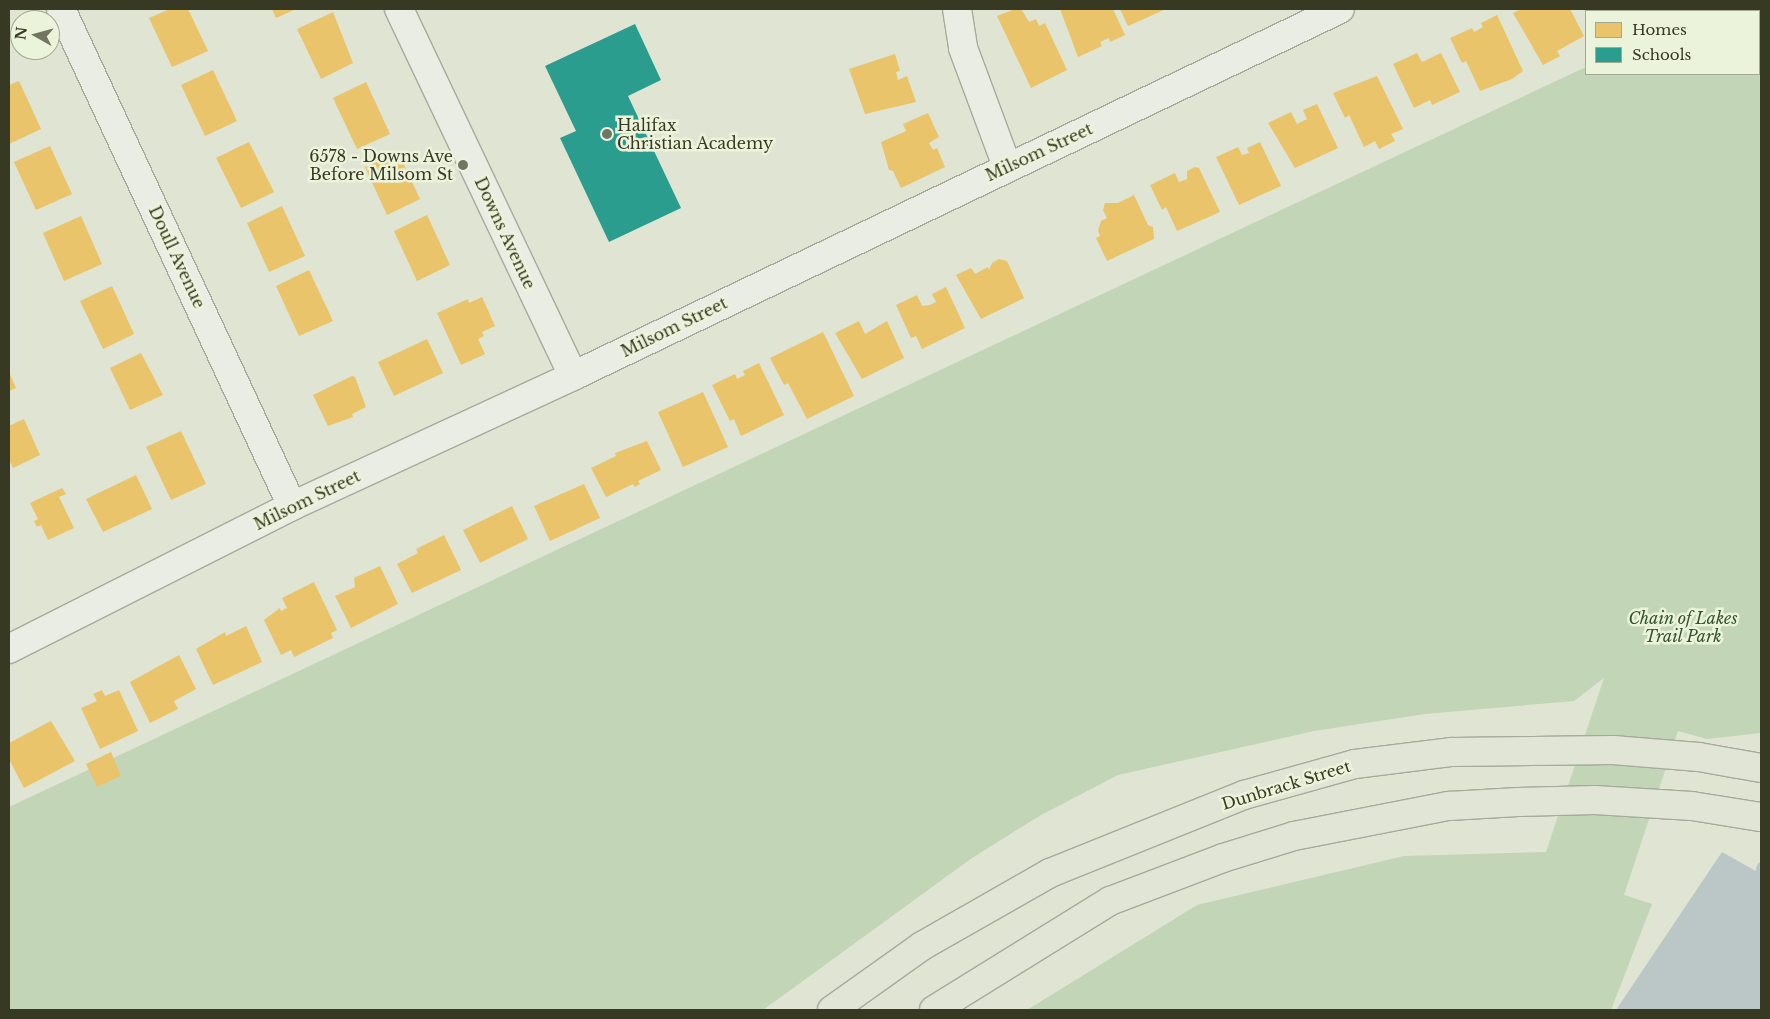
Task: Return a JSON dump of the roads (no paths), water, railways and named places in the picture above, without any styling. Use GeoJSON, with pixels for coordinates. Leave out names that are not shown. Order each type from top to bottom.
{"type":"FeatureCollection","features":[{"type":"Feature","properties":{"kind":"main road","name":"Dunbrack Street"},"geometry":{"type":"LineString","coordinates":[[832,1010],[922,946],[1050,873],[1244,795],[1355,764],[1443,753],[1613,750],[1699,757],[1761,768]]}},
{"type":"Feature","properties":{"kind":"main road"},"geometry":{"type":"LineString","coordinates":[[934,1010],[1110,901],[1223,858],[1294,836],[1449,806],[1595,800],[1692,806],[1761,817]]}},
{"type":"Feature","properties":{"kind":"street","name":"Doull Avenue"},"geometry":{"type":"LineString","coordinates":[[61,9],[292,506]]}},
{"type":"Feature","properties":{"kind":"street","name":"Downs Avenue"},"geometry":{"type":"LineString","coordinates":[[398,9],[573,376]]}},
{"type":"Feature","properties":{"kind":"street"},"geometry":{"type":"LineString","coordinates":[[957,9],[963,48],[1007,166]]}},
{"type":"Feature","properties":{"kind":"street","name":"Milsom Street"},"geometry":{"type":"LineString","coordinates":[[9,649],[292,506],[573,376],[1007,166],[1340,9]]}},
{"type":"Feature","properties":{"kind":"waterway"},"geometry":{"type":"LineString","coordinates":[[1759,873],[1761,866]]}},
{"type":"Feature","properties":{"kind":"place","name":"Halifax Christian Academy"},"geometry":{"type":"Point","coordinates":[607,134]}},
{"type":"Feature","properties":{"kind":"place","name":"6578 - Downs Ave Before Milsom St"},"geometry":{"type":"Point","coordinates":[463,165]}},
{"type":"Feature","properties":{"kind":"park label","name":"Chain of Lakes Trail Park"},"geometry":{"type":"Point","coordinates":[1683,627]}}]}
